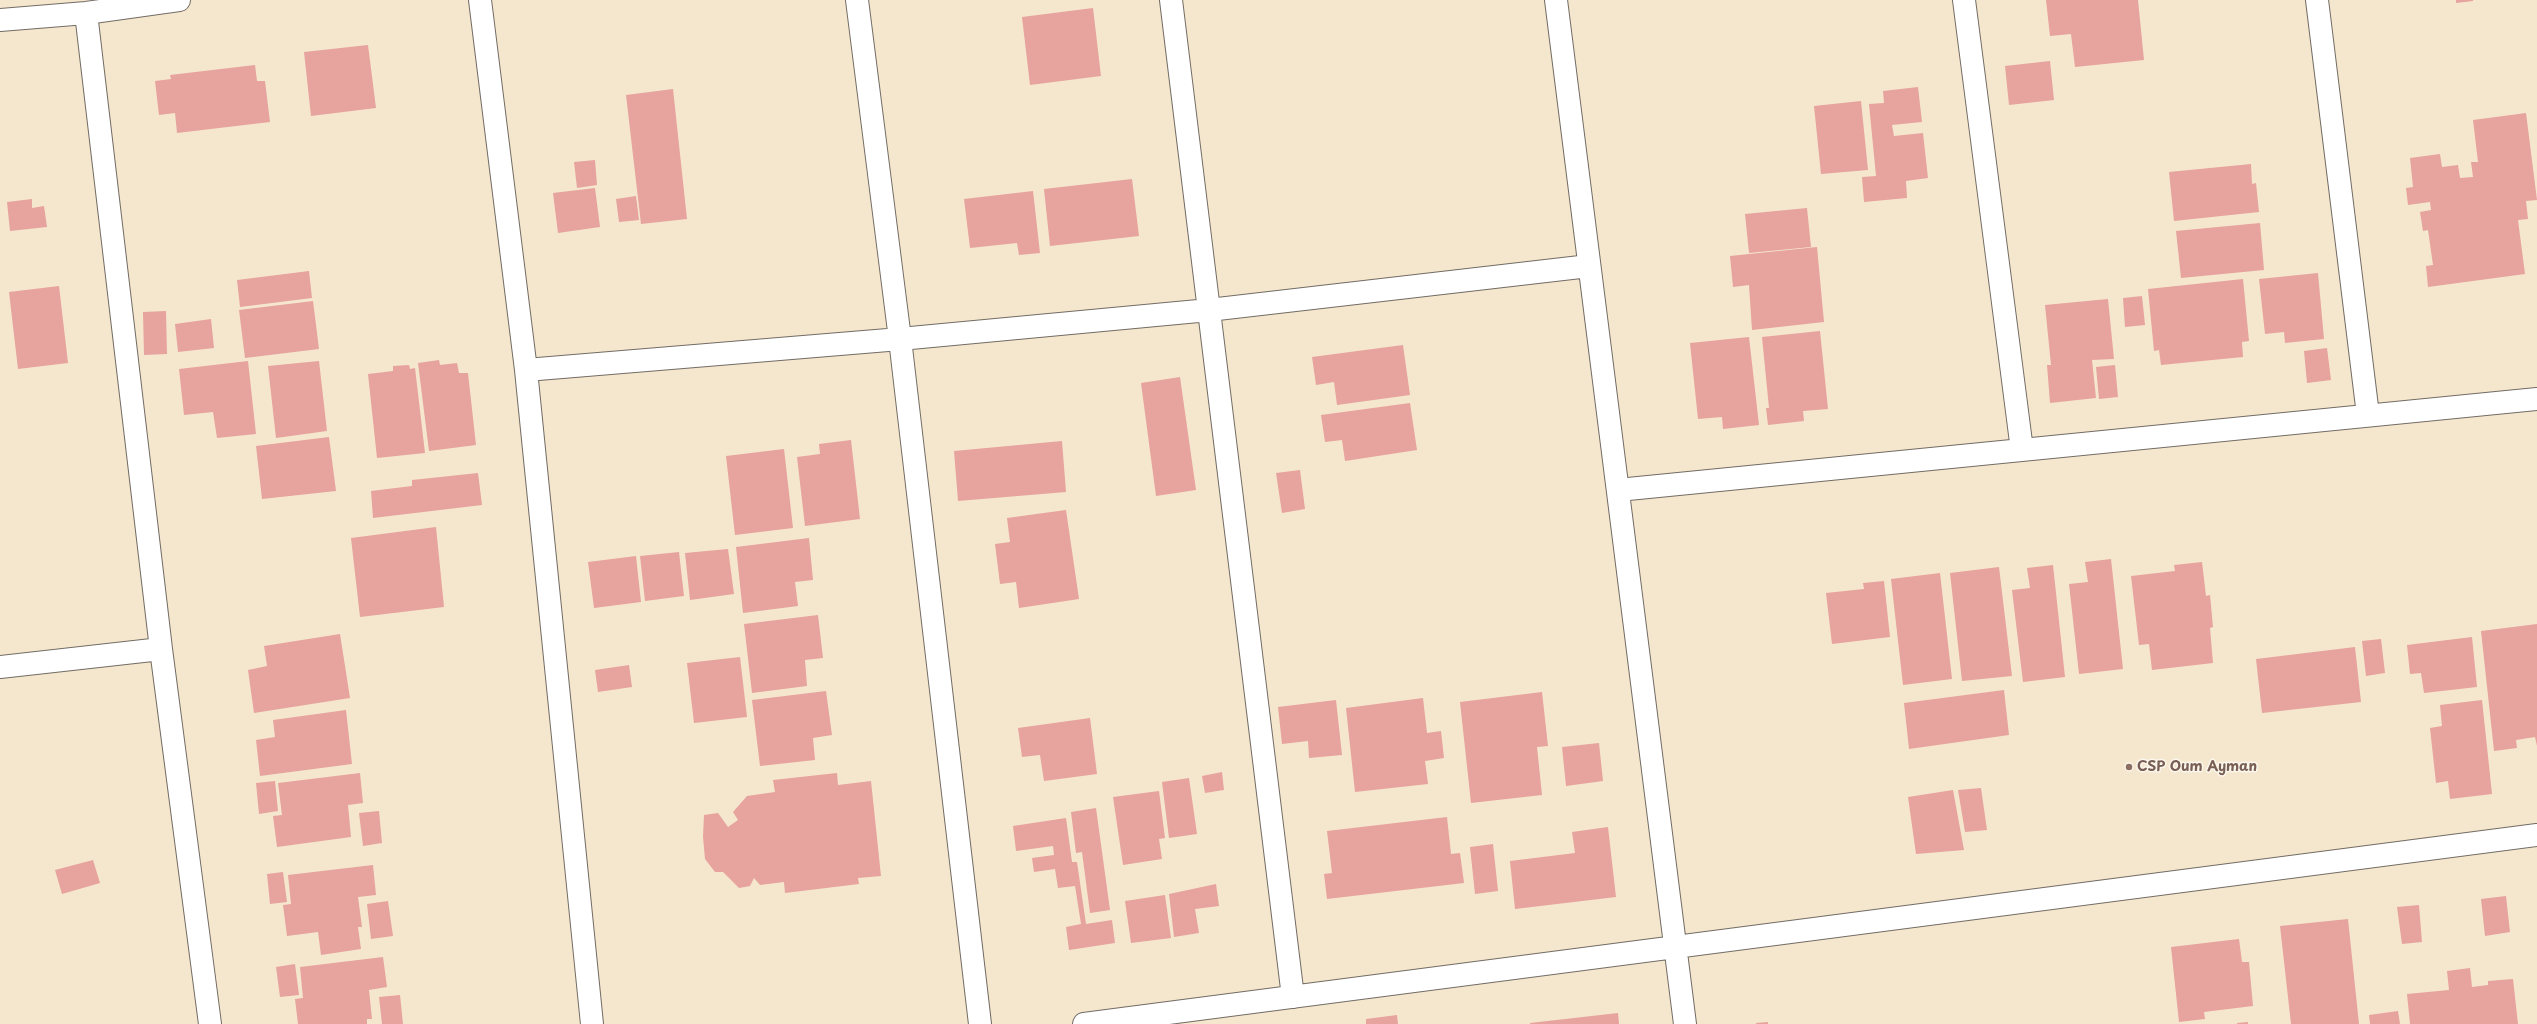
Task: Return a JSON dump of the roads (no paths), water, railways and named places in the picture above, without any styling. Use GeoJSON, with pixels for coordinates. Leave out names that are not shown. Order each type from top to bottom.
{"type":"FeatureCollection","features":[{"type":"Feature","properties":{"kind":"street"},"geometry":{"type":"LineString","coordinates":[[0,20],[86,13],[179,0]]}},
{"type":"Feature","properties":{"kind":"street"},"geometry":{"type":"LineString","coordinates":[[480,0],[526,370],[592,1024]]}},
{"type":"Feature","properties":{"kind":"street"},"geometry":{"type":"LineString","coordinates":[[856,0],[900,340],[980,1024]]}},
{"type":"Feature","properties":{"kind":"street"},"geometry":{"type":"LineString","coordinates":[[1171,0],[1293,997]]}},
{"type":"Feature","properties":{"kind":"street"},"geometry":{"type":"LineString","coordinates":[[1556,0],[1684,1024]]}},
{"type":"Feature","properties":{"kind":"street"},"geometry":{"type":"LineString","coordinates":[[1964,0],[2022,450]]}},
{"type":"Feature","properties":{"kind":"street"},"geometry":{"type":"LineString","coordinates":[[2317,0],[2368,415]]}},
{"type":"Feature","properties":{"kind":"street"},"geometry":{"type":"LineString","coordinates":[[86,13],[161,648],[210,1024]]}},
{"type":"Feature","properties":{"kind":"street"},"geometry":{"type":"LineString","coordinates":[[526,370],[900,340],[1209,310],[1589,266]]}},
{"type":"Feature","properties":{"kind":"street"},"geometry":{"type":"LineString","coordinates":[[1618,490],[2537,399]]}},
{"type":"Feature","properties":{"kind":"street"},"geometry":{"type":"LineString","coordinates":[[0,667],[161,648]]}},
{"type":"Feature","properties":{"kind":"street"},"geometry":{"type":"LineString","coordinates":[[1084,1024],[1160,1019],[1293,997],[2537,835]]}},
{"type":"Feature","properties":{"kind":"place","name":"CSP Oum Ayman"},"geometry":{"type":"Point","coordinates":[2129,767]}}]}
